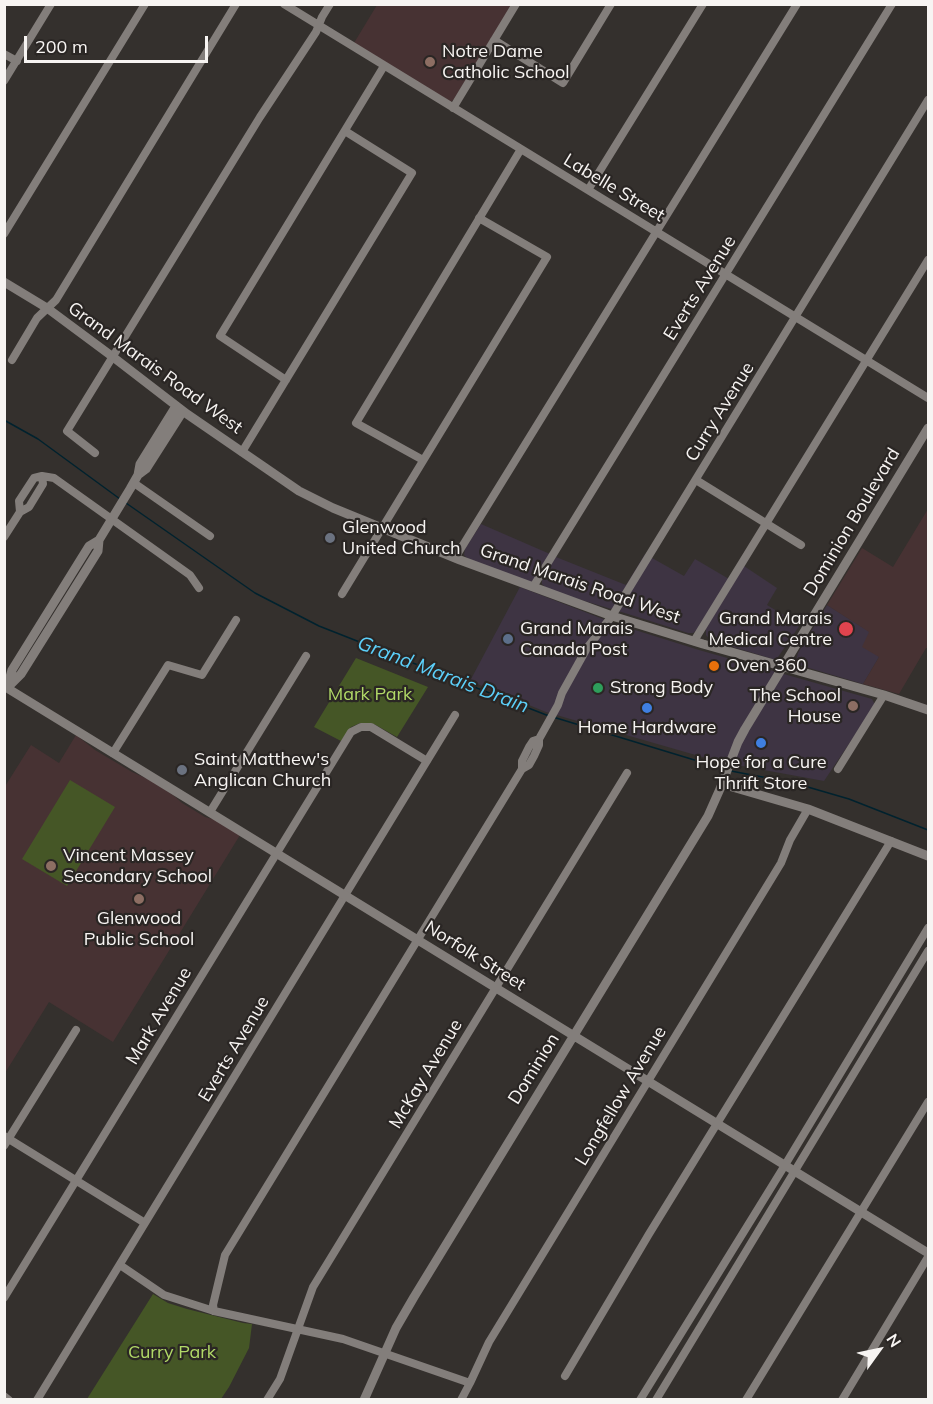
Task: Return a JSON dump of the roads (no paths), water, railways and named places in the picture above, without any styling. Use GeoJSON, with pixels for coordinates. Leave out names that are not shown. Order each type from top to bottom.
{"type":"FeatureCollection","features":[{"type":"Feature","properties":{"kind":"street"},"geometry":{"type":"LineString","coordinates":[[4,81],[51,4]]}},
{"type":"Feature","properties":{"kind":"street"},"geometry":{"type":"LineString","coordinates":[[4,234],[146,4]]}},
{"type":"Feature","properties":{"kind":"street"},"geometry":{"type":"LineString","coordinates":[[12,360],[37,318],[56,300],[236,4]]}},
{"type":"Feature","properties":{"kind":"street","name":"Labelle Street"},"geometry":{"type":"LineString","coordinates":[[284,4],[928,398]]}},
{"type":"Feature","properties":{"kind":"street"},"geometry":{"type":"LineString","coordinates":[[95,453],[67,431],[260,117],[316,32],[330,4]]}},
{"type":"Feature","properties":{"kind":"street"},"geometry":{"type":"LineString","coordinates":[[453,108],[516,4]]}},
{"type":"Feature","properties":{"kind":"street"},"geometry":{"type":"LineString","coordinates":[[494,40],[563,83],[611,4]]}},
{"type":"Feature","properties":{"kind":"street"},"geometry":{"type":"LineString","coordinates":[[588,190],[703,4]]}},
{"type":"Feature","properties":{"kind":"street"},"geometry":{"type":"LineString","coordinates":[[455,558],[797,4]]}},
{"type":"Feature","properties":{"kind":"street","name":"Everts Avenue"},"geometry":{"type":"LineString","coordinates":[[533,587],[892,4]]}},
{"type":"Feature","properties":{"kind":"street"},"geometry":{"type":"LineString","coordinates":[[4,54],[17,61]]}},
{"type":"Feature","properties":{"kind":"street"},"geometry":{"type":"LineString","coordinates":[[285,380],[220,336],[384,66]]}},
{"type":"Feature","properties":{"kind":"street","name":"Curry Avenue"},"geometry":{"type":"LineString","coordinates":[[214,1311],[213,1305],[225,1255],[522,769],[529,765],[539,746],[538,739],[587,648],[612,616],[928,100]]}},
{"type":"Feature","properties":{"kind":"street"},"geometry":{"type":"LineString","coordinates":[[242,452],[412,173],[345,131]]}},
{"type":"Feature","properties":{"kind":"street"},"geometry":{"type":"LineString","coordinates":[[423,460],[356,423],[521,149]]}},
{"type":"Feature","properties":{"kind":"street"},"geometry":{"type":"LineString","coordinates":[[342,594],[548,258],[479,218]]}},
{"type":"Feature","properties":{"kind":"street"},"geometry":{"type":"LineString","coordinates":[[694,641],[928,260]]}},
{"type":"Feature","properties":{"kind":"street","name":"Grand Marais Road West"},"geometry":{"type":"LineString","coordinates":[[4,282],[47,308],[179,409],[320,502],[455,558],[612,616],[884,695],[928,710]]}},
{"type":"Feature","properties":{"kind":"street"},"geometry":{"type":"LineString","coordinates":[[5,689],[21,675],[98,551],[99,540],[134,482],[140,464],[179,409]]}},
{"type":"Feature","properties":{"kind":"street","name":"Dominion Boulevard"},"geometry":{"type":"LineString","coordinates":[[732,757],[741,736],[928,428]]}},
{"type":"Feature","properties":{"kind":"street"},"geometry":{"type":"LineString","coordinates":[[4,537],[20,512],[20,501],[34,478],[42,476],[54,478],[113,517],[190,575],[199,588]]}},
{"type":"Feature","properties":{"kind":"street"},"geometry":{"type":"LineString","coordinates":[[696,480],[801,545]]}},
{"type":"Feature","properties":{"kind":"street"},"geometry":{"type":"LineString","coordinates":[[134,482],[210,536]]}},
{"type":"Feature","properties":{"kind":"street"},"geometry":{"type":"LineString","coordinates":[[113,753],[168,665],[202,675],[236,620]]}},
{"type":"Feature","properties":{"kind":"street"},"geometry":{"type":"LineString","coordinates":[[210,812],[306,656]]}},
{"type":"Feature","properties":{"kind":"street","name":"Norfolk Street"},"geometry":{"type":"LineString","coordinates":[[5,689],[277,853],[928,1255]]}},
{"type":"Feature","properties":{"kind":"street"},"geometry":{"type":"LineString","coordinates":[[838,769],[884,695]]}},
{"type":"Feature","properties":{"kind":"street","name":"Everts Avenue"},"geometry":{"type":"LineString","coordinates":[[37,1400],[455,715]]}},
{"type":"Feature","properties":{"kind":"street","name":"Mark Avenue"},"geometry":{"type":"LineString","coordinates":[[4,1298],[351,732],[361,727],[371,727],[427,761]]}},
{"type":"Feature","properties":{"kind":"street","name":"Dominion"},"geometry":{"type":"LineString","coordinates":[[364,1400],[396,1328],[414,1297],[708,816],[732,757]]}},
{"type":"Feature","properties":{"kind":"street","name":"McKay Avenue"},"geometry":{"type":"LineString","coordinates":[[267,1400],[280,1379],[313,1287],[627,774]]}},
{"type":"Feature","properties":{"kind":"street"},"geometry":{"type":"LineString","coordinates":[[722,784],[808,809],[928,856]]}},
{"type":"Feature","properties":{"kind":"street","name":"Longfellow Avenue"},"geometry":{"type":"LineString","coordinates":[[461,1400],[489,1342],[781,863],[790,840],[808,809]]}},
{"type":"Feature","properties":{"kind":"street"},"geometry":{"type":"LineString","coordinates":[[565,1376],[891,841]]}},
{"type":"Feature","properties":{"kind":"street"},"geometry":{"type":"LineString","coordinates":[[640,1400],[928,928]]}},
{"type":"Feature","properties":{"kind":"street"},"geometry":{"type":"LineString","coordinates":[[656,1400],[928,951]]}},
{"type":"Feature","properties":{"kind":"street"},"geometry":{"type":"LineString","coordinates":[[76,1030],[6,1140],[77,1180],[146,1223]]}},
{"type":"Feature","properties":{"kind":"street"},"geometry":{"type":"LineString","coordinates":[[746,1400],[928,1102]]}},
{"type":"Feature","properties":{"kind":"street"},"geometry":{"type":"LineString","coordinates":[[842,1400],[928,1255]]}},
{"type":"Feature","properties":{"kind":"street"},"geometry":{"type":"LineString","coordinates":[[120,1265],[164,1295],[214,1311],[343,1339],[470,1383]]}},
{"type":"Feature","properties":{"kind":"street"},"geometry":{"type":"LineString","coordinates":[[4,1396],[9,1400]]}},
{"type":"Feature","properties":{"kind":"waterway","name":"Grand Marais Drain"},"geometry":{"type":"LineString","coordinates":[[4,420],[38,439],[120,499]]}},
{"type":"Feature","properties":{"kind":"waterway","name":"Grand Marais Drain"},"geometry":{"type":"LineString","coordinates":[[126,503],[255,593],[319,626],[549,716]]}},
{"type":"Feature","properties":{"kind":"waterway","name":"Grand Marais Drain"},"geometry":{"type":"LineString","coordinates":[[553,717],[724,769]]}},
{"type":"Feature","properties":{"kind":"waterway","name":"Grand Marais Drain"},"geometry":{"type":"LineString","coordinates":[[731,771],[794,783],[849,799],[928,830]]}},
{"type":"Feature","properties":{"kind":"place","name":"Notre Dame Catholic School"},"geometry":{"type":"Point","coordinates":[430,62]}},
{"type":"Feature","properties":{"kind":"place","name":"Glenwood United Church"},"geometry":{"type":"Point","coordinates":[330,538]}},
{"type":"Feature","properties":{"kind":"place","name":"Grand Marais Medical Centre"},"geometry":{"type":"Point","coordinates":[846,629]}},
{"type":"Feature","properties":{"kind":"place","name":"Grand Marais Canada Post"},"geometry":{"type":"Point","coordinates":[508,639]}},
{"type":"Feature","properties":{"kind":"place","name":"Oven 360"},"geometry":{"type":"Point","coordinates":[714,666]}},
{"type":"Feature","properties":{"kind":"place","name":"Strong Body"},"geometry":{"type":"Point","coordinates":[598,688]}},
{"type":"Feature","properties":{"kind":"place","name":"The School House"},"geometry":{"type":"Point","coordinates":[853,706]}},
{"type":"Feature","properties":{"kind":"place","name":"Home Hardware"},"geometry":{"type":"Point","coordinates":[647,708]}},
{"type":"Feature","properties":{"kind":"place","name":"Hope for a Cure Thrift Store"},"geometry":{"type":"Point","coordinates":[761,743]}},
{"type":"Feature","properties":{"kind":"place","name":"Saint Matthew's Anglican Church"},"geometry":{"type":"Point","coordinates":[182,770]}},
{"type":"Feature","properties":{"kind":"place","name":"Vincent Massey Secondary School"},"geometry":{"type":"Point","coordinates":[51,866]}},
{"type":"Feature","properties":{"kind":"place","name":"Glenwood Public School"},"geometry":{"type":"Point","coordinates":[139,899]}},
{"type":"Feature","properties":{"kind":"park label","name":"Mark Park"},"geometry":{"type":"Point","coordinates":[370,695]}},
{"type":"Feature","properties":{"kind":"park label","name":"Curry Park"},"geometry":{"type":"Point","coordinates":[172,1353]}}]}
